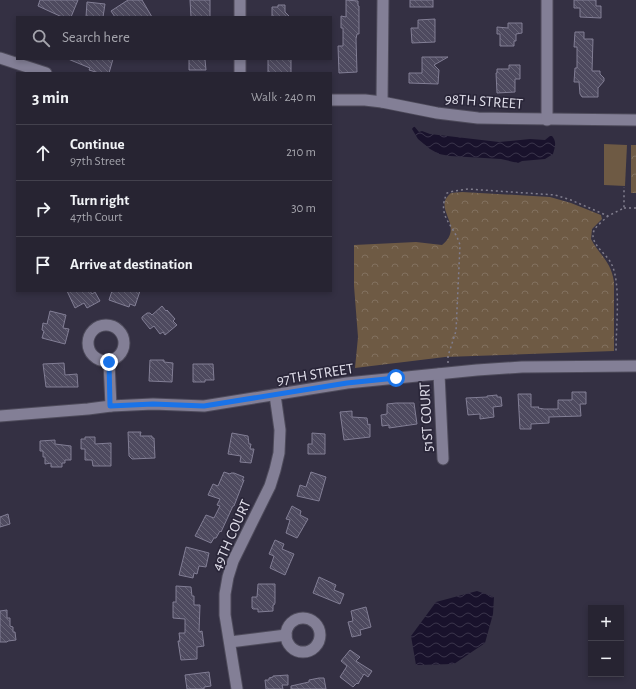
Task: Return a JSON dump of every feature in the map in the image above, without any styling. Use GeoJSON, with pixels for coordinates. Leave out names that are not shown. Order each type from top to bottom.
{"type":"FeatureCollection","features":[{"type":"Feature","properties":{"kind":"street"},"geometry":{"type":"LineString","coordinates":[[240,0],[240,16]]}},
{"type":"Feature","properties":{"kind":"street"},"geometry":{"type":"LineString","coordinates":[[382,102],[383,0]]}},
{"type":"Feature","properties":{"kind":"street"},"geometry":{"type":"LineString","coordinates":[[547,0],[547,120]]}},
{"type":"Feature","properties":{"kind":"street"},"geometry":{"type":"LineString","coordinates":[[0,58],[43,72]]}},
{"type":"Feature","properties":{"kind":"street"},"geometry":{"type":"LineString","coordinates":[[240,60],[240,72]]}},
{"type":"Feature","properties":{"kind":"street","name":"98TH STREET"},"geometry":{"type":"LineString","coordinates":[[332,100],[382,102],[436,113],[472,117],[547,120],[636,120]]}},
{"type":"Feature","properties":{"kind":"street"},"geometry":{"type":"LineString","coordinates":[[109,362],[110,406]]}},
{"type":"Feature","properties":{"kind":"street","name":"97TH STREET"},"geometry":{"type":"LineString","coordinates":[[0,416],[110,406],[153,404],[204,406],[347,383],[477,370],[522,367],[636,366]]}},
{"type":"Feature","properties":{"kind":"street","name":"51ST COURT"},"geometry":{"type":"LineString","coordinates":[[439,374],[443,459]]}},
{"type":"Feature","properties":{"kind":"street","name":"49TH COURT"},"geometry":{"type":"LineString","coordinates":[[237,689],[225,615],[225,594],[228,577],[240,546],[270,486],[275,470],[280,430],[275,395]]}},
{"type":"Feature","properties":{"kind":"street"},"geometry":{"type":"LineString","coordinates":[[230,642],[286,635]]}},
{"type":"Feature","properties":{"kind":"path"},"geometry":{"type":"LineString","coordinates":[[624,187],[624,208]]}},
{"type":"Feature","properties":{"kind":"path"},"geometry":{"type":"LineString","coordinates":[[448,367],[448,356],[456,331],[460,245],[458,236],[447,222],[444,213],[443,205],[447,193],[468,189],[555,195],[571,200],[608,216]]}},
{"type":"Feature","properties":{"kind":"path"},"geometry":{"type":"LineString","coordinates":[[616,350],[616,274],[611,263],[595,242],[593,236],[594,230],[608,216],[624,208],[636,208]]}},
{"type":"Feature","properties":{"kind":"green space"},"geometry":{"type":"Polygon","coordinates":[[[604,144],[627,145],[625,186],[604,185],[604,144]]]}},
{"type":"Feature","properties":{"kind":"green space"},"geometry":{"type":"Polygon","coordinates":[[[631,145],[636,145],[636,193],[631,193],[631,145]]]}},
{"type":"Feature","properties":{"kind":"green space"},"geometry":{"type":"Polygon","coordinates":[[[462,192],[550,197],[571,203],[601,215],[602,219],[592,229],[591,239],[608,264],[613,275],[614,351],[445,357],[355,368],[358,337],[354,286],[354,245],[416,242],[442,245],[448,238],[451,231],[445,205],[446,199],[451,193],[462,192]]]}},
{"type":"Feature","properties":{"kind":"water"},"geometry":{"type":"Polygon","coordinates":[[[414,126],[419,132],[422,131],[430,134],[499,142],[530,139],[545,140],[552,136],[555,140],[555,147],[553,154],[545,159],[522,161],[518,163],[501,159],[450,156],[439,154],[418,139],[412,129],[414,126]]]}},
{"type":"Feature","properties":{"kind":"water"},"geometry":{"type":"Polygon","coordinates":[[[477,591],[494,597],[493,614],[485,643],[454,664],[416,665],[411,636],[436,602],[477,591]]]}},
{"type":"Feature","properties":{"kind":"building"},"geometry":{"type":"Polygon","coordinates":[[[40,0],[78,0],[71,16],[60,16],[38,6],[40,0]]]}},
{"type":"Feature","properties":{"kind":"building"},"geometry":{"type":"Polygon","coordinates":[[[128,0],[142,0],[151,16],[114,16],[111,11],[128,0]]]}},
{"type":"Feature","properties":{"kind":"building"},"geometry":{"type":"Polygon","coordinates":[[[190,0],[210,0],[210,16],[191,16],[190,0]]]}},
{"type":"Feature","properties":{"kind":"building"},"geometry":{"type":"Polygon","coordinates":[[[346,0],[358,1],[359,6],[359,34],[357,34],[356,39],[357,72],[339,73],[338,46],[343,46],[341,16],[346,17],[346,0]]]}},
{"type":"Feature","properties":{"kind":"building"},"geometry":{"type":"Polygon","coordinates":[[[410,0],[433,0],[433,7],[410,7],[410,0]]]}},
{"type":"Feature","properties":{"kind":"building"},"geometry":{"type":"Polygon","coordinates":[[[574,0],[596,0],[596,6],[601,6],[601,18],[580,17],[580,8],[574,8],[574,0]]]}},
{"type":"Feature","properties":{"kind":"building"},"geometry":{"type":"Polygon","coordinates":[[[87,2],[105,4],[103,16],[86,16],[87,2]]]}},
{"type":"Feature","properties":{"kind":"building"},"geometry":{"type":"Polygon","coordinates":[[[278,5],[285,5],[285,12],[289,16],[272,16],[272,7],[278,7],[278,5]]]}},
{"type":"Feature","properties":{"kind":"building"},"geometry":{"type":"Polygon","coordinates":[[[435,19],[435,42],[412,43],[411,28],[418,28],[418,20],[435,19]]]}},
{"type":"Feature","properties":{"kind":"building"},"geometry":{"type":"Polygon","coordinates":[[[508,23],[522,23],[522,33],[516,34],[514,46],[500,46],[500,34],[497,34],[497,27],[508,28],[508,23]]]}},
{"type":"Feature","properties":{"kind":"building"},"geometry":{"type":"Polygon","coordinates":[[[575,32],[584,32],[584,39],[593,39],[592,71],[600,71],[600,74],[604,78],[604,81],[598,88],[598,97],[582,97],[580,94],[579,82],[574,82],[575,68],[577,68],[577,47],[574,47],[575,32]]]}},
{"type":"Feature","properties":{"kind":"building"},"geometry":{"type":"Polygon","coordinates":[[[422,57],[448,57],[434,65],[439,70],[438,84],[409,83],[409,73],[422,73],[422,57]]]}},
{"type":"Feature","properties":{"kind":"building"},"geometry":{"type":"Polygon","coordinates":[[[70,60],[113,60],[109,72],[96,72],[89,70],[90,68],[70,60]]]}},
{"type":"Feature","properties":{"kind":"building"},"geometry":{"type":"Polygon","coordinates":[[[189,60],[205,60],[206,70],[189,70],[189,60]]]}},
{"type":"Feature","properties":{"kind":"building"},"geometry":{"type":"Polygon","coordinates":[[[268,60],[291,60],[291,72],[268,72],[268,60]]]}},
{"type":"Feature","properties":{"kind":"building"},"geometry":{"type":"Polygon","coordinates":[[[509,65],[520,65],[520,79],[515,79],[515,92],[497,93],[497,69],[509,69],[509,65]]]}},
{"type":"Feature","properties":{"kind":"building"},"geometry":{"type":"Polygon","coordinates":[[[67,292],[91,292],[92,294],[95,292],[100,301],[87,308],[84,303],[75,308],[67,292]]]}},
{"type":"Feature","properties":{"kind":"building"},"geometry":{"type":"Polygon","coordinates":[[[112,292],[140,292],[135,306],[130,304],[129,307],[109,300],[112,292]]]}},
{"type":"Feature","properties":{"kind":"building"},"geometry":{"type":"Polygon","coordinates":[[[162,306],[175,319],[173,321],[177,325],[165,335],[163,332],[160,334],[154,326],[150,329],[142,319],[142,317],[147,313],[152,315],[162,306]]]}},
{"type":"Feature","properties":{"kind":"building"},"geometry":{"type":"Polygon","coordinates":[[[50,311],[66,315],[63,328],[69,329],[65,344],[42,338],[44,331],[42,330],[43,323],[47,324],[50,311]]]}},
{"type":"Feature","properties":{"kind":"building"},"geometry":{"type":"Polygon","coordinates":[[[150,360],[164,360],[164,362],[173,363],[172,382],[149,381],[150,360]]]}},
{"type":"Feature","properties":{"kind":"building"},"geometry":{"type":"Polygon","coordinates":[[[64,363],[65,375],[77,374],[78,387],[46,387],[43,364],[64,363]]]}},
{"type":"Feature","properties":{"kind":"building"},"geometry":{"type":"Polygon","coordinates":[[[193,364],[213,364],[214,380],[193,382],[193,364]]]}},
{"type":"Feature","properties":{"kind":"building"},"geometry":{"type":"Polygon","coordinates":[[[572,392],[586,392],[586,404],[580,404],[581,416],[549,417],[549,423],[531,424],[531,429],[520,429],[518,394],[531,394],[531,407],[558,409],[558,400],[572,400],[572,392]]]}},
{"type":"Feature","properties":{"kind":"building"},"geometry":{"type":"Polygon","coordinates":[[[497,395],[497,397],[501,397],[502,406],[493,407],[494,417],[480,419],[480,414],[468,415],[466,398],[497,395]]]}},
{"type":"Feature","properties":{"kind":"building"},"geometry":{"type":"Polygon","coordinates":[[[414,403],[417,424],[389,428],[389,425],[382,426],[381,415],[387,414],[387,404],[414,403]]]}},
{"type":"Feature","properties":{"kind":"building"},"geometry":{"type":"Polygon","coordinates":[[[352,411],[352,417],[367,418],[368,425],[370,424],[370,437],[344,440],[340,412],[352,411]]]}},
{"type":"Feature","properties":{"kind":"building"},"geometry":{"type":"Polygon","coordinates":[[[128,432],[141,432],[140,436],[152,436],[152,438],[154,438],[155,458],[132,459],[129,456],[128,432]]]}},
{"type":"Feature","properties":{"kind":"building"},"geometry":{"type":"Polygon","coordinates":[[[232,433],[248,436],[249,444],[251,444],[250,449],[254,449],[251,463],[240,462],[241,456],[228,454],[232,433]]]}},
{"type":"Feature","properties":{"kind":"building"},"geometry":{"type":"Polygon","coordinates":[[[312,433],[325,434],[325,454],[308,454],[308,444],[312,444],[312,433]]]}},
{"type":"Feature","properties":{"kind":"building"},"geometry":{"type":"Polygon","coordinates":[[[85,437],[95,437],[95,444],[111,443],[111,466],[93,466],[92,460],[85,460],[85,449],[81,449],[81,439],[85,439],[85,437]]]}},
{"type":"Feature","properties":{"kind":"building"},"geometry":{"type":"Polygon","coordinates":[[[55,440],[55,444],[71,446],[71,460],[65,460],[65,463],[62,463],[62,467],[51,467],[51,463],[45,464],[43,451],[40,451],[40,441],[55,440]]]}},
{"type":"Feature","properties":{"kind":"building"},"geometry":{"type":"Polygon","coordinates":[[[224,472],[230,474],[234,473],[244,477],[242,480],[244,480],[234,506],[221,532],[220,531],[211,543],[195,536],[206,515],[214,518],[220,506],[217,505],[220,499],[208,495],[213,484],[218,486],[224,472]]]}},
{"type":"Feature","properties":{"kind":"building"},"geometry":{"type":"Polygon","coordinates":[[[311,472],[326,477],[319,501],[297,496],[300,485],[306,487],[311,472]]]}},
{"type":"Feature","properties":{"kind":"building"},"geometry":{"type":"Polygon","coordinates":[[[292,506],[301,511],[300,515],[308,519],[297,538],[286,533],[290,520],[286,519],[292,506]]]}},
{"type":"Feature","properties":{"kind":"building"},"geometry":{"type":"Polygon","coordinates":[[[8,514],[10,524],[0,527],[0,517],[8,514]]]}},
{"type":"Feature","properties":{"kind":"building"},"geometry":{"type":"Polygon","coordinates":[[[275,540],[284,544],[282,549],[294,554],[285,575],[270,568],[274,556],[269,554],[275,540]]]}},
{"type":"Feature","properties":{"kind":"building"},"geometry":{"type":"Polygon","coordinates":[[[186,547],[209,553],[206,567],[199,566],[197,574],[194,573],[193,578],[179,575],[186,547]]]}},
{"type":"Feature","properties":{"kind":"building"},"geometry":{"type":"Polygon","coordinates":[[[319,577],[336,585],[334,590],[344,594],[340,604],[313,593],[319,577]]]}},
{"type":"Feature","properties":{"kind":"building"},"geometry":{"type":"Polygon","coordinates":[[[258,584],[275,584],[275,603],[273,605],[273,611],[258,612],[258,609],[252,608],[252,597],[257,597],[258,584]]]}},
{"type":"Feature","properties":{"kind":"building"},"geometry":{"type":"Polygon","coordinates":[[[176,586],[191,587],[192,596],[194,596],[194,605],[200,605],[199,632],[202,631],[204,646],[197,647],[197,659],[181,660],[178,641],[180,641],[179,633],[185,633],[185,619],[173,618],[173,602],[176,602],[176,586]]]}},
{"type":"Feature","properties":{"kind":"building"},"geometry":{"type":"Polygon","coordinates":[[[366,607],[371,627],[360,630],[361,635],[352,637],[348,622],[353,621],[351,611],[366,607]]]}},
{"type":"Feature","properties":{"kind":"building"},"geometry":{"type":"Polygon","coordinates":[[[7,610],[7,618],[10,618],[10,626],[13,627],[16,640],[0,642],[0,611],[7,610]]]}},
{"type":"Feature","properties":{"kind":"building"},"geometry":{"type":"Polygon","coordinates":[[[350,650],[360,657],[356,661],[372,671],[368,677],[364,674],[358,684],[357,683],[353,687],[340,677],[347,666],[341,661],[350,650]]]}},
{"type":"Feature","properties":{"kind":"building"},"geometry":{"type":"Polygon","coordinates":[[[209,672],[211,686],[204,687],[204,689],[187,689],[185,675],[209,672]]]}},
{"type":"Feature","properties":{"kind":"building"},"geometry":{"type":"Polygon","coordinates":[[[288,675],[288,685],[282,685],[283,689],[266,689],[265,680],[269,680],[269,678],[273,676],[288,675]]]}},
{"type":"Feature","properties":{"kind":"building"},"geometry":{"type":"Polygon","coordinates":[[[324,678],[326,689],[291,689],[291,686],[324,678]]]}},
{"type":"Feature","properties":{"kind":"route"},"geometry":{"type":"LineString","coordinates":[[109,362],[110,406],[153,404],[204,406],[347,383],[396,378]]}}]}
